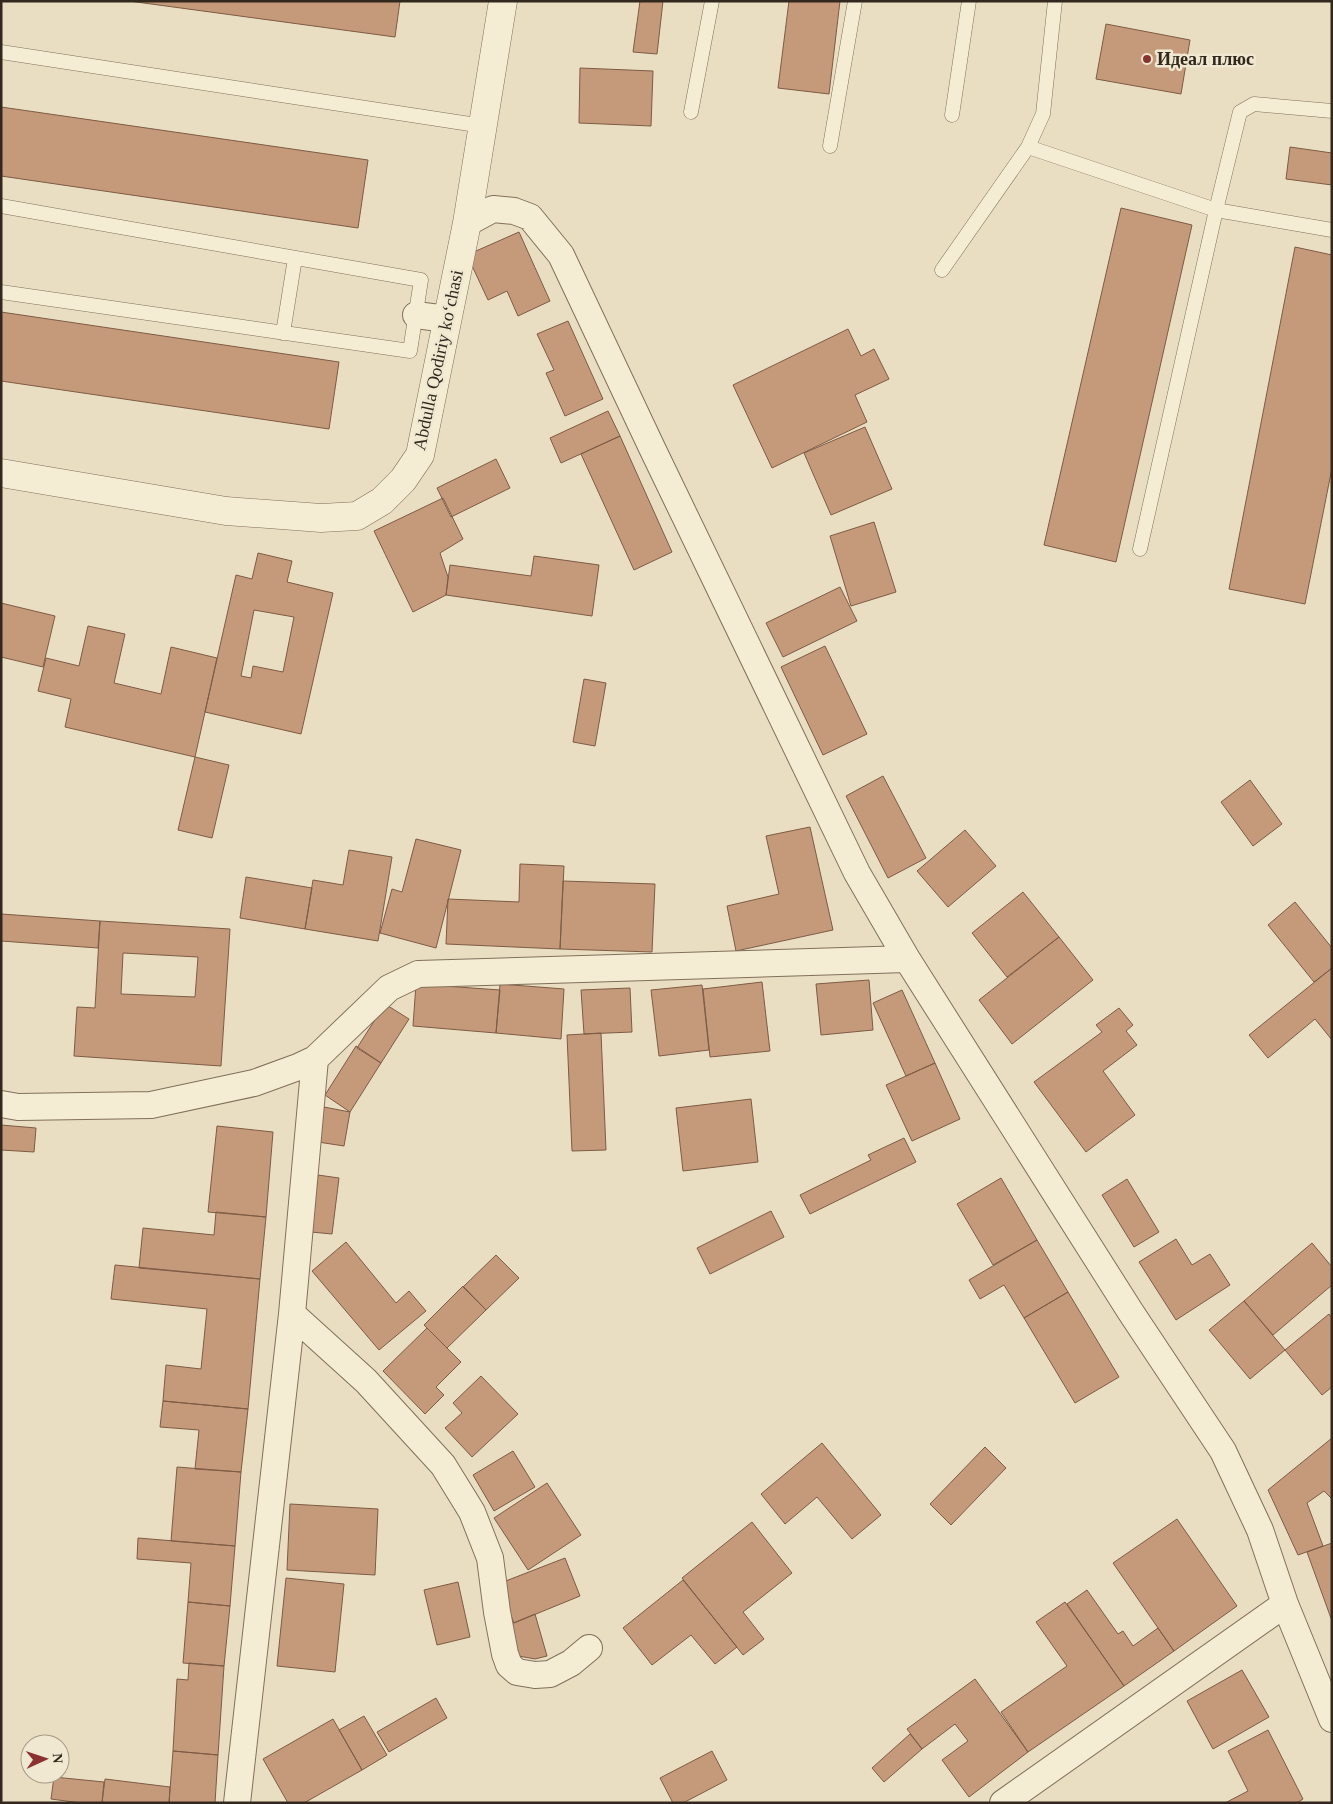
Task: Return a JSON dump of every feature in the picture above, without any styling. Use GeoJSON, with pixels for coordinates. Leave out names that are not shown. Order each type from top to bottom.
{"type":"FeatureCollection","features":[{"type":"Feature","properties":{"kind":"street","name":"Abdulla Qodiriy koʻchasi"},"geometry":{"type":"LineString","coordinates":[[1,473],[226,511],[321,518],[357,516],[382,501],[403,480],[420,455],[467,223],[503,1]]}},
{"type":"Feature","properties":{"kind":"street"},"geometry":{"type":"LineString","coordinates":[[467,223],[493,210],[514,211],[530,217],[541,228],[561,255],[857,873],[907,960],[1130,1311],[1223,1451],[1260,1530],[1285,1604],[1332,1719]]}},
{"type":"Feature","properties":{"kind":"street"},"geometry":{"type":"LineString","coordinates":[[416,315],[448,319]]}},
{"type":"Feature","properties":{"kind":"street"},"geometry":{"type":"LineString","coordinates":[[1,1104],[18,1107],[150,1105],[254,1083],[315,1059],[389,988],[418,974],[907,960]]}},
{"type":"Feature","properties":{"kind":"street"},"geometry":{"type":"LineString","coordinates":[[238,1803],[292,1314],[315,1059]]}},
{"type":"Feature","properties":{"kind":"street"},"geometry":{"type":"LineString","coordinates":[[292,1314],[366,1381],[443,1465],[448,1473],[472,1512],[490,1558],[499,1621],[509,1665],[517,1672],[535,1676],[550,1674],[571,1663],[589,1648]]}},
{"type":"Feature","properties":{"kind":"street"},"geometry":{"type":"LineString","coordinates":[[1003,1803],[1285,1604]]}},
{"type":"Feature","properties":{"kind":"lane"},"geometry":{"type":"LineString","coordinates":[[691,112],[712,1]]}},
{"type":"Feature","properties":{"kind":"lane"},"geometry":{"type":"LineString","coordinates":[[830,146],[855,1]]}},
{"type":"Feature","properties":{"kind":"lane"},"geometry":{"type":"LineString","coordinates":[[952,115],[969,1]]}},
{"type":"Feature","properties":{"kind":"lane"},"geometry":{"type":"LineString","coordinates":[[942,270],[1028,147],[1043,114],[1056,1]]}},
{"type":"Feature","properties":{"kind":"lane"},"geometry":{"type":"LineString","coordinates":[[1,52],[483,126]]}},
{"type":"Feature","properties":{"kind":"lane"},"geometry":{"type":"LineString","coordinates":[[1140,549],[1216,210],[1240,112],[1254,104],[1332,111]]}},
{"type":"Feature","properties":{"kind":"lane"},"geometry":{"type":"LineString","coordinates":[[1028,147],[1216,210],[1332,230]]}},
{"type":"Feature","properties":{"kind":"lane"},"geometry":{"type":"LineString","coordinates":[[1,206],[421,280],[410,352],[1,292]]}},
{"type":"Feature","properties":{"kind":"lane"},"geometry":{"type":"LineString","coordinates":[[283,333],[295,258]]}},
{"type":"Feature","properties":{"kind":"building"},"geometry":{"type":"Polygon","coordinates":[[[129,1],[400,1],[395,37],[129,1]]]}},
{"type":"Feature","properties":{"kind":"building"},"geometry":{"type":"Polygon","coordinates":[[[640,1],[663,1],[657,54],[633,52],[640,1]]]}},
{"type":"Feature","properties":{"kind":"building"},"geometry":{"type":"Polygon","coordinates":[[[789,1],[840,1],[829,94],[778,88],[789,1]]]}},
{"type":"Feature","properties":{"kind":"building"},"geometry":{"type":"Polygon","coordinates":[[[1106,24],[1190,40],[1181,94],[1096,79],[1106,24]]]}},
{"type":"Feature","properties":{"kind":"building"},"geometry":{"type":"Polygon","coordinates":[[[580,68],[653,71],[651,126],[579,123],[580,68]]]}},
{"type":"Feature","properties":{"kind":"building"},"geometry":{"type":"Polygon","coordinates":[[[1,107],[368,160],[358,228],[1,176],[1,107]]]}},
{"type":"Feature","properties":{"kind":"building"},"geometry":{"type":"Polygon","coordinates":[[[1290,147],[1332,153],[1332,185],[1286,179],[1290,147]]]}},
{"type":"Feature","properties":{"kind":"building"},"geometry":{"type":"Polygon","coordinates":[[[1121,208],[1192,225],[1116,562],[1044,545],[1121,208]]]}},
{"type":"Feature","properties":{"kind":"building"},"geometry":{"type":"Polygon","coordinates":[[[519,232],[550,301],[518,316],[507,291],[488,300],[467,255],[519,232]]]}},
{"type":"Feature","properties":{"kind":"building"},"geometry":{"type":"Polygon","coordinates":[[[1295,247],[1332,255],[1332,468],[1305,604],[1229,589],[1295,247]]]}},
{"type":"Feature","properties":{"kind":"building"},"geometry":{"type":"Polygon","coordinates":[[[1,312],[339,362],[329,429],[1,381],[1,312]]]}},
{"type":"Feature","properties":{"kind":"building"},"geometry":{"type":"Polygon","coordinates":[[[568,321],[603,399],[565,416],[546,373],[554,370],[537,334],[568,321]]]}},
{"type":"Feature","properties":{"kind":"building"},"geometry":{"type":"Polygon","coordinates":[[[848,329],[861,356],[874,349],[889,379],[855,395],[867,422],[772,468],[733,385],[848,329]]]}},
{"type":"Feature","properties":{"kind":"building"},"geometry":{"type":"Polygon","coordinates":[[[608,411],[620,436],[561,463],[550,438],[608,411]]]}},
{"type":"Feature","properties":{"kind":"building"},"geometry":{"type":"Polygon","coordinates":[[[865,427],[892,489],[831,515],[804,453],[865,427]]]}},
{"type":"Feature","properties":{"kind":"building"},"geometry":{"type":"Polygon","coordinates":[[[620,436],[672,552],[634,570],[581,454],[620,436]]]}},
{"type":"Feature","properties":{"kind":"building"},"geometry":{"type":"Polygon","coordinates":[[[496,459],[510,488],[451,517],[437,488],[496,459]]]}},
{"type":"Feature","properties":{"kind":"building"},"geometry":{"type":"Polygon","coordinates":[[[443,498],[463,539],[440,553],[448,577],[446,595],[413,612],[374,531],[443,498]]]}},
{"type":"Feature","properties":{"kind":"building"},"geometry":{"type":"Polygon","coordinates":[[[874,522],[896,592],[851,606],[830,536],[874,522]]]}},
{"type":"Feature","properties":{"kind":"building"},"geometry":{"type":"Polygon","coordinates":[[[258,553],[292,561],[287,582],[333,593],[301,734],[205,712],[236,575],[252,579],[258,553]],[[254,610],[241,676],[251,678],[253,666],[283,672],[294,617],[254,610]]]}},
{"type":"Feature","properties":{"kind":"building"},"geometry":{"type":"Polygon","coordinates":[[[534,556],[599,565],[592,616],[446,595],[450,565],[531,576],[534,556]]]}},
{"type":"Feature","properties":{"kind":"building"},"geometry":{"type":"Polygon","coordinates":[[[840,587],[857,621],[783,657],[766,623],[840,587]]]}},
{"type":"Feature","properties":{"kind":"building"},"geometry":{"type":"Polygon","coordinates":[[[1,603],[55,616],[43,667],[1,657],[1,603]]]}},
{"type":"Feature","properties":{"kind":"building"},"geometry":{"type":"Polygon","coordinates":[[[88,626],[125,634],[114,683],[161,694],[171,647],[217,658],[195,757],[65,727],[71,699],[38,691],[46,658],[79,666],[88,626]]]}},
{"type":"Feature","properties":{"kind":"building"},"geometry":{"type":"Polygon","coordinates":[[[825,646],[867,734],[823,755],[781,667],[825,646]]]}},
{"type":"Feature","properties":{"kind":"building"},"geometry":{"type":"Polygon","coordinates":[[[584,679],[606,683],[595,746],[573,742],[584,679]]]}},
{"type":"Feature","properties":{"kind":"building"},"geometry":{"type":"Polygon","coordinates":[[[195,757],[229,765],[212,838],[178,830],[195,757]]]}},
{"type":"Feature","properties":{"kind":"building"},"geometry":{"type":"Polygon","coordinates":[[[883,776],[926,858],[888,878],[846,796],[883,776]]]}},
{"type":"Feature","properties":{"kind":"building"},"geometry":{"type":"Polygon","coordinates":[[[1250,780],[1282,824],[1253,846],[1221,802],[1250,780]]]}},
{"type":"Feature","properties":{"kind":"building"},"geometry":{"type":"Polygon","coordinates":[[[810,827],[833,930],[736,951],[727,906],[779,894],[766,836],[810,827]]]}},
{"type":"Feature","properties":{"kind":"building"},"geometry":{"type":"Polygon","coordinates":[[[965,830],[996,866],[948,907],[917,871],[965,830]]]}},
{"type":"Feature","properties":{"kind":"building"},"geometry":{"type":"Polygon","coordinates":[[[416,839],[461,850],[436,948],[380,933],[392,889],[402,892],[416,839]]]}},
{"type":"Feature","properties":{"kind":"building"},"geometry":{"type":"Polygon","coordinates":[[[349,850],[392,857],[378,941],[305,929],[313,880],[343,885],[349,850]]]}},
{"type":"Feature","properties":{"kind":"building"},"geometry":{"type":"Polygon","coordinates":[[[520,864],[564,866],[560,949],[446,944],[448,899],[519,902],[520,864]]]}},
{"type":"Feature","properties":{"kind":"building"},"geometry":{"type":"Polygon","coordinates":[[[246,877],[312,888],[305,929],[240,918],[246,877]]]}},
{"type":"Feature","properties":{"kind":"building"},"geometry":{"type":"Polygon","coordinates":[[[563,881],[655,884],[652,952],[560,949],[563,881]]]}},
{"type":"Feature","properties":{"kind":"building"},"geometry":{"type":"Polygon","coordinates":[[[1023,892],[1059,937],[1007,977],[972,933],[1023,892]]]}},
{"type":"Feature","properties":{"kind":"building"},"geometry":{"type":"Polygon","coordinates":[[[1295,902],[1332,948],[1332,968],[1314,982],[1268,925],[1295,902]]]}},
{"type":"Feature","properties":{"kind":"building"},"geometry":{"type":"Polygon","coordinates":[[[1,914],[100,921],[98,948],[1,941],[1,914]]]}},
{"type":"Feature","properties":{"kind":"building"},"geometry":{"type":"Polygon","coordinates":[[[100,921],[230,929],[221,1066],[74,1056],[77,1007],[95,1008],[100,921]],[[123,953],[121,994],[195,997],[198,957],[123,953]]]}},
{"type":"Feature","properties":{"kind":"building"},"geometry":{"type":"Polygon","coordinates":[[[1059,937],[1093,980],[1012,1044],[979,1000],[1059,937]]]}},
{"type":"Feature","properties":{"kind":"building"},"geometry":{"type":"Polygon","coordinates":[[[1332,968],[1332,1040],[1315,1019],[1268,1058],[1249,1035],[1332,968]]]}},
{"type":"Feature","properties":{"kind":"building"},"geometry":{"type":"Polygon","coordinates":[[[869,980],[873,1030],[821,1035],[816,984],[869,980]]]}},
{"type":"Feature","properties":{"kind":"building"},"geometry":{"type":"Polygon","coordinates":[[[762,982],[770,1051],[710,1057],[703,989],[762,982]]]}},
{"type":"Feature","properties":{"kind":"building"},"geometry":{"type":"Polygon","coordinates":[[[416,984],[500,990],[496,1033],[413,1026],[416,984]]]}},
{"type":"Feature","properties":{"kind":"building"},"geometry":{"type":"Polygon","coordinates":[[[500,984],[564,989],[561,1039],[496,1033],[500,984]]]}},
{"type":"Feature","properties":{"kind":"building"},"geometry":{"type":"Polygon","coordinates":[[[702,985],[709,1050],[659,1056],[651,990],[702,985]]]}},
{"type":"Feature","properties":{"kind":"building"},"geometry":{"type":"Polygon","coordinates":[[[630,988],[632,1032],[584,1034],[581,990],[630,988]]]}},
{"type":"Feature","properties":{"kind":"building"},"geometry":{"type":"Polygon","coordinates":[[[902,990],[935,1063],[906,1076],[873,1003],[902,990]]]}},
{"type":"Feature","properties":{"kind":"building"},"geometry":{"type":"Polygon","coordinates":[[[385,1004],[409,1019],[381,1063],[357,1048],[385,1004]]]}},
{"type":"Feature","properties":{"kind":"building"},"geometry":{"type":"Polygon","coordinates":[[[1119,1008],[1133,1025],[1126,1031],[1137,1045],[1103,1071],[1135,1115],[1086,1152],[1034,1082],[1102,1032],[1096,1025],[1119,1008]]]}},
{"type":"Feature","properties":{"kind":"building"},"geometry":{"type":"Polygon","coordinates":[[[601,1033],[606,1150],[572,1151],[567,1035],[601,1033]]]}},
{"type":"Feature","properties":{"kind":"building"},"geometry":{"type":"Polygon","coordinates":[[[356,1046],[381,1063],[350,1112],[325,1095],[356,1046]]]}},
{"type":"Feature","properties":{"kind":"building"},"geometry":{"type":"Polygon","coordinates":[[[935,1063],[960,1119],[912,1141],[886,1085],[935,1063]]]}},
{"type":"Feature","properties":{"kind":"building"},"geometry":{"type":"Polygon","coordinates":[[[751,1099],[758,1162],[683,1171],[676,1108],[751,1099]]]}},
{"type":"Feature","properties":{"kind":"building"},"geometry":{"type":"Polygon","coordinates":[[[324,1107],[350,1112],[344,1146],[318,1142],[324,1107]]]}},
{"type":"Feature","properties":{"kind":"building"},"geometry":{"type":"Polygon","coordinates":[[[1,1125],[36,1128],[34,1152],[1,1150],[1,1125]]]}},
{"type":"Feature","properties":{"kind":"building"},"geometry":{"type":"Polygon","coordinates":[[[217,1126],[273,1132],[266,1217],[208,1212],[217,1126]]]}},
{"type":"Feature","properties":{"kind":"building"},"geometry":{"type":"Polygon","coordinates":[[[904,1138],[916,1162],[810,1214],[800,1195],[871,1160],[868,1155],[904,1138]]]}},
{"type":"Feature","properties":{"kind":"building"},"geometry":{"type":"Polygon","coordinates":[[[318,1175],[339,1178],[332,1234],[311,1232],[318,1175]]]}},
{"type":"Feature","properties":{"kind":"building"},"geometry":{"type":"Polygon","coordinates":[[[1001,1178],[1037,1240],[993,1265],[957,1204],[1001,1178]]]}},
{"type":"Feature","properties":{"kind":"building"},"geometry":{"type":"Polygon","coordinates":[[[1127,1179],[1159,1232],[1134,1247],[1102,1195],[1127,1179]]]}},
{"type":"Feature","properties":{"kind":"building"},"geometry":{"type":"Polygon","coordinates":[[[771,1211],[784,1237],[710,1274],[697,1248],[771,1211]]]}},
{"type":"Feature","properties":{"kind":"building"},"geometry":{"type":"Polygon","coordinates":[[[216,1212],[266,1217],[260,1279],[139,1268],[143,1228],[214,1235],[216,1212]]]}},
{"type":"Feature","properties":{"kind":"building"},"geometry":{"type":"Polygon","coordinates":[[[1176,1239],[1192,1265],[1210,1254],[1230,1285],[1176,1320],[1139,1262],[1176,1239]]]}},
{"type":"Feature","properties":{"kind":"building"},"geometry":{"type":"Polygon","coordinates":[[[1037,1240],[1068,1292],[1024,1318],[1004,1285],[980,1299],[969,1280],[1037,1240]]]}},
{"type":"Feature","properties":{"kind":"building"},"geometry":{"type":"Polygon","coordinates":[[[346,1242],[396,1303],[409,1291],[426,1311],[379,1350],[312,1271],[346,1242]]]}},
{"type":"Feature","properties":{"kind":"building"},"geometry":{"type":"Polygon","coordinates":[[[1312,1243],[1332,1267],[1332,1285],[1273,1335],[1244,1301],[1312,1243]]]}},
{"type":"Feature","properties":{"kind":"building"},"geometry":{"type":"Polygon","coordinates":[[[496,1255],[519,1278],[486,1310],[463,1287],[496,1255]]]}},
{"type":"Feature","properties":{"kind":"building"},"geometry":{"type":"Polygon","coordinates":[[[115,1265],[260,1279],[248,1409],[163,1401],[166,1365],[201,1369],[207,1309],[111,1299],[115,1265]]]}},
{"type":"Feature","properties":{"kind":"building"},"geometry":{"type":"Polygon","coordinates":[[[463,1286],[486,1310],[447,1348],[424,1325],[463,1286]]]}},
{"type":"Feature","properties":{"kind":"building"},"geometry":{"type":"Polygon","coordinates":[[[1068,1292],[1119,1377],[1075,1403],[1024,1318],[1068,1292]]]}},
{"type":"Feature","properties":{"kind":"building"},"geometry":{"type":"Polygon","coordinates":[[[1244,1301],[1285,1350],[1250,1379],[1209,1330],[1244,1301]]]}},
{"type":"Feature","properties":{"kind":"building"},"geometry":{"type":"Polygon","coordinates":[[[1329,1314],[1332,1318],[1332,1387],[1322,1395],[1285,1350],[1329,1314]]]}},
{"type":"Feature","properties":{"kind":"building"},"geometry":{"type":"Polygon","coordinates":[[[427,1328],[461,1362],[436,1387],[444,1395],[425,1414],[383,1371],[427,1328]]]}},
{"type":"Feature","properties":{"kind":"building"},"geometry":{"type":"Polygon","coordinates":[[[481,1376],[518,1414],[472,1457],[445,1428],[462,1413],[453,1403],[481,1376]]]}},
{"type":"Feature","properties":{"kind":"building"},"geometry":{"type":"Polygon","coordinates":[[[163,1401],[248,1409],[241,1472],[195,1469],[199,1430],[160,1427],[163,1401]]]}},
{"type":"Feature","properties":{"kind":"building"},"geometry":{"type":"Polygon","coordinates":[[[1332,1438],[1332,1499],[1324,1491],[1307,1503],[1323,1546],[1298,1555],[1268,1490],[1332,1438]]]}},
{"type":"Feature","properties":{"kind":"building"},"geometry":{"type":"Polygon","coordinates":[[[822,1443],[881,1515],[852,1539],[817,1497],[785,1524],[761,1494],[822,1443]]]}},
{"type":"Feature","properties":{"kind":"building"},"geometry":{"type":"Polygon","coordinates":[[[985,1447],[1006,1468],[951,1525],[930,1504],[985,1447]]]}},
{"type":"Feature","properties":{"kind":"building"},"geometry":{"type":"Polygon","coordinates":[[[513,1451],[535,1487],[494,1511],[473,1475],[513,1451]]]}},
{"type":"Feature","properties":{"kind":"building"},"geometry":{"type":"Polygon","coordinates":[[[177,1467],[241,1472],[235,1546],[171,1541],[177,1467]]]}},
{"type":"Feature","properties":{"kind":"building"},"geometry":{"type":"Polygon","coordinates":[[[547,1483],[581,1535],[528,1570],[494,1518],[547,1483]]]}},
{"type":"Feature","properties":{"kind":"building"},"geometry":{"type":"Polygon","coordinates":[[[290,1504],[378,1509],[375,1575],[287,1570],[290,1504]]]}},
{"type":"Feature","properties":{"kind":"building"},"geometry":{"type":"Polygon","coordinates":[[[1177,1519],[1237,1606],[1174,1651],[1113,1563],[1177,1519]]]}},
{"type":"Feature","properties":{"kind":"building"},"geometry":{"type":"Polygon","coordinates":[[[752,1522],[792,1573],[743,1612],[764,1639],[743,1655],[682,1578],[752,1522]]]}},
{"type":"Feature","properties":{"kind":"building"},"geometry":{"type":"Polygon","coordinates":[[[138,1538],[235,1546],[230,1606],[188,1602],[191,1563],[137,1559],[138,1538]]]}},
{"type":"Feature","properties":{"kind":"building"},"geometry":{"type":"Polygon","coordinates":[[[1332,1543],[1332,1621],[1307,1552],[1332,1543]]]}},
{"type":"Feature","properties":{"kind":"building"},"geometry":{"type":"Polygon","coordinates":[[[565,1558],[580,1596],[514,1623],[498,1584],[565,1558]]]}},
{"type":"Feature","properties":{"kind":"building"},"geometry":{"type":"Polygon","coordinates":[[[286,1578],[344,1584],[335,1672],[277,1666],[286,1578]]]}},
{"type":"Feature","properties":{"kind":"building"},"geometry":{"type":"Polygon","coordinates":[[[683,1580],[737,1647],[715,1664],[691,1635],[652,1665],[623,1628],[683,1580]]]}},
{"type":"Feature","properties":{"kind":"building"},"geometry":{"type":"Polygon","coordinates":[[[458,1582],[470,1637],[437,1645],[424,1590],[458,1582]]]}},
{"type":"Feature","properties":{"kind":"building"},"geometry":{"type":"Polygon","coordinates":[[[1087,1590],[1118,1634],[1123,1631],[1133,1646],[1158,1628],[1174,1651],[1124,1686],[1067,1604],[1087,1590]]]}},
{"type":"Feature","properties":{"kind":"building"},"geometry":{"type":"Polygon","coordinates":[[[188,1602],[230,1606],[224,1666],[183,1663],[188,1602]]]}},
{"type":"Feature","properties":{"kind":"building"},"geometry":{"type":"Polygon","coordinates":[[[1065,1602],[1124,1686],[1028,1752],[1001,1712],[1067,1666],[1036,1622],[1065,1602]]]}},
{"type":"Feature","properties":{"kind":"building"},"geometry":{"type":"Polygon","coordinates":[[[535,1614],[547,1656],[535,1659],[513,1655],[506,1626],[535,1614]]]}},
{"type":"Feature","properties":{"kind":"building"},"geometry":{"type":"Polygon","coordinates":[[[189,1663],[224,1666],[218,1755],[173,1751],[177,1679],[188,1680],[189,1663]]]}},
{"type":"Feature","properties":{"kind":"building"},"geometry":{"type":"Polygon","coordinates":[[[1242,1670],[1269,1717],[1213,1749],[1187,1701],[1242,1670]]]}},
{"type":"Feature","properties":{"kind":"building"},"geometry":{"type":"Polygon","coordinates":[[[975,1679],[1028,1752],[969,1797],[942,1760],[968,1741],[955,1724],[922,1749],[907,1729],[975,1679]]]}},
{"type":"Feature","properties":{"kind":"building"},"geometry":{"type":"Polygon","coordinates":[[[436,1698],[447,1718],[389,1752],[377,1732],[436,1698]]]}},
{"type":"Feature","properties":{"kind":"building"},"geometry":{"type":"Polygon","coordinates":[[[364,1716],[387,1755],[362,1770],[339,1730],[364,1716]]]}},
{"type":"Feature","properties":{"kind":"building"},"geometry":{"type":"Polygon","coordinates":[[[333,1719],[362,1770],[304,1803],[288,1803],[263,1759],[333,1719]]]}},
{"type":"Feature","properties":{"kind":"building"},"geometry":{"type":"Polygon","coordinates":[[[1268,1730],[1303,1799],[1297,1803],[1225,1803],[1248,1791],[1228,1751],[1268,1730]]]}},
{"type":"Feature","properties":{"kind":"building"},"geometry":{"type":"Polygon","coordinates":[[[910,1734],[922,1749],[884,1782],[872,1768],[910,1734]]]}},
{"type":"Feature","properties":{"kind":"building"},"geometry":{"type":"Polygon","coordinates":[[[173,1751],[218,1755],[215,1803],[169,1803],[173,1751]]]}},
{"type":"Feature","properties":{"kind":"building"},"geometry":{"type":"Polygon","coordinates":[[[712,1751],[727,1780],[683,1803],[673,1803],[660,1778],[712,1751]]]}},
{"type":"Feature","properties":{"kind":"building"},"geometry":{"type":"Polygon","coordinates":[[[70,1779],[104,1782],[102,1803],[81,1803],[51,1799],[53,1784],[70,1784],[70,1779]]]}},
{"type":"Feature","properties":{"kind":"building"},"geometry":{"type":"Polygon","coordinates":[[[105,1779],[170,1787],[169,1803],[102,1803],[105,1779]]]}},
{"type":"Feature","properties":{"kind":"place","name":"Идеал плюс"},"geometry":{"type":"Point","coordinates":[1147,59]}}]}
